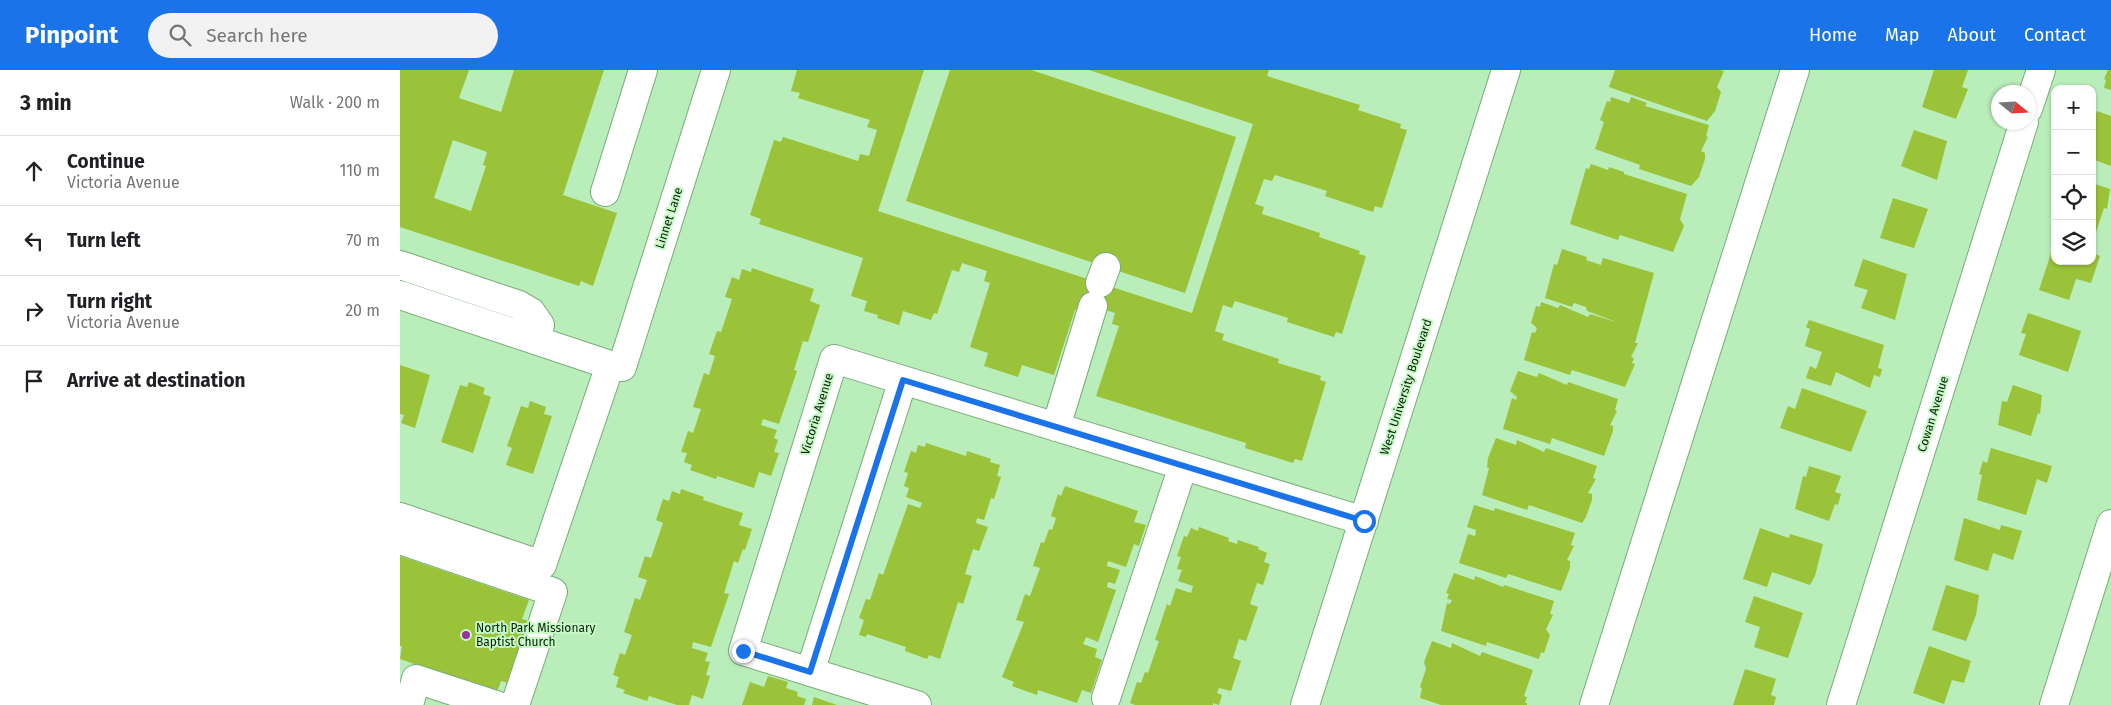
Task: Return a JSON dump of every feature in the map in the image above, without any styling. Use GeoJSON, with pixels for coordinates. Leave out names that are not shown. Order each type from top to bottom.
{"type":"FeatureCollection","features":[{"type":"Feature","properties":{"kind":"street"},"geometry":{"type":"LineString","coordinates":[[605,192],[644,70]]}},
{"type":"Feature","properties":{"kind":"street","name":"Linnet Lane"},"geometry":{"type":"LineString","coordinates":[[400,517],[542,565],[616,366],[716,70]]}},
{"type":"Feature","properties":{"kind":"street","name":"West University Boulevard"},"geometry":{"type":"LineString","coordinates":[[1305,705],[1506,70]]}},
{"type":"Feature","properties":{"kind":"street"},"geometry":{"type":"LineString","coordinates":[[1594,705],[1794,70]]}},
{"type":"Feature","properties":{"kind":"street"},"geometry":{"type":"LineString","coordinates":[[2036,85],[2041,70]]}},
{"type":"Feature","properties":{"kind":"street","name":"Cowan Avenue"},"geometry":{"type":"LineString","coordinates":[[1841,705],[2021,130]]}},
{"type":"Feature","properties":{"kind":"street"},"geometry":{"type":"LineString","coordinates":[[400,265],[519,304],[532,312],[540,325],[536,339]]}},
{"type":"Feature","properties":{"kind":"street"},"geometry":{"type":"LineString","coordinates":[[1056,427],[1100,285]]}},
{"type":"Feature","properties":{"kind":"street"},"geometry":{"type":"LineString","coordinates":[[400,295],[616,366]]}},
{"type":"Feature","properties":{"kind":"street","name":"Victoria Avenue"},"geometry":{"type":"LineString","coordinates":[[917,705],[743,651],[834,359],[1364,521]]}},
{"type":"Feature","properties":{"kind":"street"},"geometry":{"type":"LineString","coordinates":[[810,672],[903,380]]}},
{"type":"Feature","properties":{"kind":"street"},"geometry":{"type":"LineString","coordinates":[[1106,698],[1184,466]]}},
{"type":"Feature","properties":{"kind":"street"},"geometry":{"type":"LineString","coordinates":[[2054,705],[2111,524]]}},
{"type":"Feature","properties":{"kind":"street"},"geometry":{"type":"LineString","coordinates":[[400,540],[553,592],[516,702],[496,704],[408,675],[409,705]]}},
{"type":"Feature","properties":{"kind":"building"},"geometry":{"type":"Polygon","coordinates":[[[400,70],[469,70],[459,98],[501,112],[514,70],[604,70],[563,195],[617,213],[593,286],[581,281],[579,286],[400,227],[400,70]],[[453,140],[434,198],[471,211],[486,166],[483,165],[487,152],[453,140]]]}},
{"type":"Feature","properties":{"kind":"building"},"geometry":{"type":"Polygon","coordinates":[[[797,70],[924,70],[878,211],[1192,313],[1253,124],[1089,70],[1269,70],[1267,76],[1360,105],[1358,110],[1401,124],[1400,128],[1407,130],[1382,208],[1375,206],[1373,212],[1325,196],[1327,191],[1275,175],[1272,181],[1264,179],[1255,204],[1264,207],[1262,214],[1320,233],[1319,237],[1360,251],[1359,254],[1366,256],[1342,334],[1336,332],[1334,337],[1287,322],[1288,318],[1235,301],[1232,308],[1223,305],[1215,331],[1224,334],[1222,340],[1279,359],[1278,363],[1321,376],[1320,380],[1326,382],[1302,461],[1295,459],[1293,463],[1245,448],[1246,443],[1096,396],[1119,326],[1112,324],[1115,313],[1093,306],[1082,312],[1075,310],[1054,375],[1022,365],[1018,377],[984,366],[988,353],[970,347],[990,283],[984,281],[987,271],[962,263],[959,272],[952,270],[937,314],[934,313],[931,320],[903,311],[899,325],[877,318],[878,315],[864,311],[867,301],[851,296],[863,258],[759,224],[761,219],[750,215],[774,140],[781,142],[783,137],[858,161],[860,154],[869,156],[877,130],[867,127],[870,120],[798,98],[800,93],[791,91],[797,70]]]}},
{"type":"Feature","properties":{"kind":"building"},"geometry":{"type":"Polygon","coordinates":[[[950,70],[1031,70],[1236,137],[1185,293],[906,201],[950,70]]]}},
{"type":"Feature","properties":{"kind":"building"},"geometry":{"type":"Polygon","coordinates":[[[1615,70],[1724,71],[1717,87],[1721,92],[1715,111],[1707,121],[1609,87],[1615,70]]]}},
{"type":"Feature","properties":{"kind":"building"},"geometry":{"type":"Polygon","coordinates":[[[1934,70],[1968,70],[1962,87],[1968,89],[1956,119],[1922,107],[1934,70]]]}},
{"type":"Feature","properties":{"kind":"building"},"geometry":{"type":"Polygon","coordinates":[[[2108,70],[2111,70],[2111,90],[2104,88],[2106,80],[2104,79],[2108,70]]]}},
{"type":"Feature","properties":{"kind":"building"},"geometry":{"type":"Polygon","coordinates":[[[1611,97],[1629,103],[1631,97],[1647,103],[1645,106],[1709,125],[1706,136],[1708,137],[1701,151],[1705,153],[1705,159],[1699,177],[1691,186],[1639,169],[1640,165],[1595,149],[1604,122],[1600,120],[1607,101],[1610,102],[1611,97]]]}},
{"type":"Feature","properties":{"kind":"building"},"geometry":{"type":"Polygon","coordinates":[[[2097,111],[2111,116],[2111,166],[2096,160],[2097,111]]]}},
{"type":"Feature","properties":{"kind":"building"},"geometry":{"type":"Polygon","coordinates":[[[1914,130],[1947,141],[1937,180],[1901,166],[1914,130]]]}},
{"type":"Feature","properties":{"kind":"building"},"geometry":{"type":"Polygon","coordinates":[[[1591,164],[1608,170],[1609,167],[1624,172],[1624,174],[1687,194],[1680,219],[1684,226],[1673,252],[1620,235],[1618,240],[1570,224],[1586,168],[1589,169],[1591,164]]]}},
{"type":"Feature","properties":{"kind":"building"},"geometry":{"type":"Polygon","coordinates":[[[2096,184],[2110,189],[2107,209],[2104,208],[2096,232],[2096,184]]]}},
{"type":"Feature","properties":{"kind":"building"},"geometry":{"type":"Polygon","coordinates":[[[1893,198],[1928,209],[1914,248],[1880,238],[1893,198]]]}},
{"type":"Feature","properties":{"kind":"building"},"geometry":{"type":"Polygon","coordinates":[[[1562,249],[1587,257],[1586,260],[1601,265],[1603,258],[1654,273],[1635,343],[1638,343],[1631,357],[1634,358],[1632,363],[1635,364],[1625,387],[1572,370],[1570,375],[1524,360],[1532,332],[1535,333],[1537,328],[1531,323],[1536,306],[1540,307],[1541,302],[1558,308],[1560,305],[1588,317],[1590,314],[1619,323],[1587,311],[1586,307],[1574,303],[1572,307],[1545,298],[1554,264],[1557,265],[1562,249]]]}},
{"type":"Feature","properties":{"kind":"building"},"geometry":{"type":"Polygon","coordinates":[[[2051,253],[2051,265],[2096,265],[2096,254],[2100,256],[2091,283],[2076,279],[2069,300],[2039,290],[2051,253]]]}},
{"type":"Feature","properties":{"kind":"building"},"geometry":{"type":"Polygon","coordinates":[[[1863,259],[1907,274],[1895,320],[1861,308],[1868,290],[1854,286],[1863,259]]]}},
{"type":"Feature","properties":{"kind":"building"},"geometry":{"type":"Polygon","coordinates":[[[752,268],[814,289],[810,301],[820,305],[808,342],[803,341],[794,370],[797,371],[779,424],[763,419],[761,425],[777,430],[774,438],[778,440],[774,452],[779,453],[771,476],[759,472],[754,488],[717,476],[716,479],[690,470],[692,465],[684,462],[687,453],[681,452],[688,431],[693,433],[701,409],[693,407],[704,373],[709,375],[715,356],[709,354],[717,331],[721,332],[732,299],[725,297],[732,277],[739,280],[742,269],[751,272],[752,268]]]}},
{"type":"Feature","properties":{"kind":"building"},"geometry":{"type":"Polygon","coordinates":[[[2028,313],[2081,331],[2068,372],[2019,355],[2026,334],[2021,333],[2028,313]]]}},
{"type":"Feature","properties":{"kind":"building"},"geometry":{"type":"Polygon","coordinates":[[[1809,320],[1884,345],[1878,368],[1882,369],[1880,377],[1874,375],[1870,388],[1836,372],[1831,386],[1806,378],[1810,366],[1816,369],[1822,352],[1805,346],[1810,329],[1806,327],[1809,320]]]}},
{"type":"Feature","properties":{"kind":"building"},"geometry":{"type":"Polygon","coordinates":[[[400,365],[430,375],[415,428],[401,423],[404,415],[400,414],[400,365]]]}},
{"type":"Feature","properties":{"kind":"building"},"geometry":{"type":"Polygon","coordinates":[[[1518,371],[1537,377],[1539,373],[1567,385],[1568,382],[1618,399],[1615,410],[1617,411],[1610,425],[1613,426],[1613,431],[1604,456],[1552,438],[1550,444],[1503,429],[1512,398],[1516,400],[1517,397],[1510,391],[1518,371]]]}},
{"type":"Feature","properties":{"kind":"building"},"geometry":{"type":"Polygon","coordinates":[[[469,382],[485,388],[483,394],[491,397],[473,453],[441,442],[460,385],[467,387],[469,382]]]}},
{"type":"Feature","properties":{"kind":"building"},"geometry":{"type":"Polygon","coordinates":[[[2013,385],[2042,395],[2040,414],[2038,413],[2031,436],[1998,425],[2002,401],[2007,402],[2013,385]]]}},
{"type":"Feature","properties":{"kind":"building"},"geometry":{"type":"Polygon","coordinates":[[[1802,388],[1867,411],[1851,452],[1780,428],[1788,406],[1795,409],[1802,388]]]}},
{"type":"Feature","properties":{"kind":"building"},"geometry":{"type":"Polygon","coordinates":[[[530,401],[546,407],[544,414],[552,416],[533,474],[506,465],[512,448],[507,446],[521,406],[528,408],[530,401]]]}},
{"type":"Feature","properties":{"kind":"building"},"geometry":{"type":"Polygon","coordinates":[[[1496,438],[1516,445],[1517,440],[1544,452],[1546,448],[1597,466],[1593,478],[1596,479],[1588,493],[1592,494],[1592,500],[1582,523],[1529,505],[1527,510],[1482,495],[1489,468],[1487,467],[1488,458],[1496,438]]]}},
{"type":"Feature","properties":{"kind":"building"},"geometry":{"type":"Polygon","coordinates":[[[926,443],[966,456],[967,451],[991,459],[990,462],[1000,465],[997,476],[1001,477],[994,499],[991,498],[984,520],[977,518],[976,523],[988,527],[979,551],[973,549],[965,574],[972,576],[963,604],[958,602],[940,659],[929,655],[927,659],[905,651],[906,647],[867,634],[866,637],[859,635],[864,620],[859,618],[866,599],[870,600],[879,573],[883,575],[908,504],[920,508],[922,503],[906,497],[909,488],[904,486],[908,473],[904,472],[911,451],[916,453],[918,445],[925,447],[926,443]]]}},
{"type":"Feature","properties":{"kind":"building"},"geometry":{"type":"Polygon","coordinates":[[[1991,448],[2052,466],[2047,483],[2037,479],[2026,515],[1977,500],[1982,475],[1979,474],[1983,461],[1987,463],[1991,448]]]}},
{"type":"Feature","properties":{"kind":"building"},"geometry":{"type":"Polygon","coordinates":[[[1809,466],[1841,476],[1835,492],[1841,494],[1838,505],[1835,504],[1829,521],[1795,509],[1803,476],[1806,477],[1809,466]]]}},
{"type":"Feature","properties":{"kind":"building"},"geometry":{"type":"Polygon","coordinates":[[[1065,486],[1138,511],[1134,522],[1146,525],[1139,546],[1134,544],[1126,567],[1108,561],[1107,566],[1120,570],[1115,584],[1108,582],[1107,587],[1116,590],[1098,642],[1086,637],[1083,644],[1097,649],[1095,657],[1102,660],[1091,693],[1082,690],[1077,703],[1038,690],[1037,695],[1012,686],[1014,682],[1002,677],[1024,622],[1016,620],[1025,594],[1030,596],[1040,568],[1033,566],[1041,542],[1044,543],[1049,529],[1052,530],[1056,518],[1051,516],[1058,494],[1061,496],[1065,486]]]}},
{"type":"Feature","properties":{"kind":"building"},"geometry":{"type":"Polygon","coordinates":[[[681,489],[704,497],[703,500],[743,513],[739,525],[752,529],[745,550],[743,549],[738,563],[734,561],[724,593],[729,594],[711,647],[693,642],[692,648],[708,653],[705,661],[710,662],[706,675],[710,676],[703,699],[692,695],[689,705],[677,705],[649,696],[647,701],[623,693],[625,690],[616,687],[619,677],[613,675],[620,653],[625,655],[632,635],[624,632],[635,598],[640,600],[647,580],[638,577],[645,556],[651,558],[663,523],[656,520],[663,499],[669,501],[672,491],[680,494],[681,489]]]}},
{"type":"Feature","properties":{"kind":"building"},"geometry":{"type":"Polygon","coordinates":[[[1474,505],[1494,511],[1495,508],[1575,533],[1571,545],[1574,546],[1567,560],[1570,561],[1570,568],[1561,591],[1508,574],[1506,578],[1459,563],[1468,534],[1475,536],[1476,530],[1467,527],[1474,505]]]}},
{"type":"Feature","properties":{"kind":"building"},"geometry":{"type":"Polygon","coordinates":[[[1964,518],[2000,530],[2001,525],[2022,531],[2013,560],[1993,553],[1988,571],[1954,560],[1964,518]]]}},
{"type":"Feature","properties":{"kind":"building"},"geometry":{"type":"Polygon","coordinates":[[[1199,527],[1229,538],[1228,541],[1237,544],[1238,540],[1259,547],[1258,549],[1267,553],[1264,562],[1270,564],[1263,585],[1257,583],[1250,604],[1258,607],[1246,641],[1239,639],[1233,658],[1241,661],[1231,691],[1219,688],[1217,693],[1222,695],[1219,705],[1213,703],[1213,705],[1135,705],[1130,703],[1137,682],[1141,683],[1145,672],[1148,673],[1159,641],[1155,640],[1167,604],[1170,606],[1176,588],[1191,593],[1193,586],[1178,581],[1182,570],[1177,569],[1181,557],[1177,556],[1184,536],[1187,537],[1191,528],[1198,531],[1199,527]]]}},
{"type":"Feature","properties":{"kind":"building"},"geometry":{"type":"Polygon","coordinates":[[[1760,528],[1789,538],[1790,534],[1823,544],[1815,576],[1810,585],[1772,572],[1767,587],[1743,579],[1760,528]]]}},
{"type":"Feature","properties":{"kind":"building","name":"North Park Missionary Baptist Church"},"geometry":{"type":"Polygon","coordinates":[[[400,556],[529,600],[522,619],[537,624],[511,684],[501,681],[495,698],[415,670],[417,665],[400,659],[402,646],[400,646],[400,556]]]}},
{"type":"Feature","properties":{"kind":"building"},"geometry":{"type":"Polygon","coordinates":[[[1454,573],[1474,580],[1475,576],[1503,587],[1504,585],[1554,601],[1550,614],[1553,615],[1546,629],[1550,635],[1544,653],[1541,652],[1539,659],[1487,642],[1486,646],[1441,631],[1447,603],[1450,604],[1452,600],[1447,599],[1449,594],[1446,593],[1454,573]]]}},
{"type":"Feature","properties":{"kind":"building"},"geometry":{"type":"Polygon","coordinates":[[[1946,585],[1979,595],[1976,615],[1966,641],[1932,630],[1946,585]]]}},
{"type":"Feature","properties":{"kind":"building"},"geometry":{"type":"Polygon","coordinates":[[[1754,596],[1803,613],[1788,658],[1754,647],[1760,627],[1745,622],[1754,596]]]}},
{"type":"Feature","properties":{"kind":"building"},"geometry":{"type":"Polygon","coordinates":[[[1432,641],[1451,648],[1452,643],[1480,656],[1482,652],[1533,670],[1524,696],[1527,697],[1525,703],[1527,705],[1441,705],[1420,698],[1422,688],[1420,687],[1426,669],[1424,662],[1432,641]]]}},
{"type":"Feature","properties":{"kind":"building"},"geometry":{"type":"Polygon","coordinates":[[[1929,646],[1971,661],[1964,683],[1952,680],[1944,704],[1913,693],[1929,646]]]}},
{"type":"Feature","properties":{"kind":"building"},"geometry":{"type":"Polygon","coordinates":[[[1745,669],[1776,679],[1771,695],[1776,697],[1774,705],[1733,705],[1745,669]]]}},
{"type":"Feature","properties":{"kind":"building"},"geometry":{"type":"Polygon","coordinates":[[[768,676],[788,682],[786,688],[798,692],[797,696],[806,699],[804,705],[742,705],[750,682],[764,687],[768,676]]]}},
{"type":"Feature","properties":{"kind":"building"},"geometry":{"type":"Polygon","coordinates":[[[814,697],[837,705],[812,705],[814,697]]]}},
{"type":"Feature","properties":{"kind":"place","name":"North Park Missionary Baptist Church"},"geometry":{"type":"Point","coordinates":[466,635]}},
{"type":"Feature","properties":{"kind":"route"},"geometry":{"type":"LineString","coordinates":[[743,651],[810,672],[903,380],[1364,521]]}}]}
